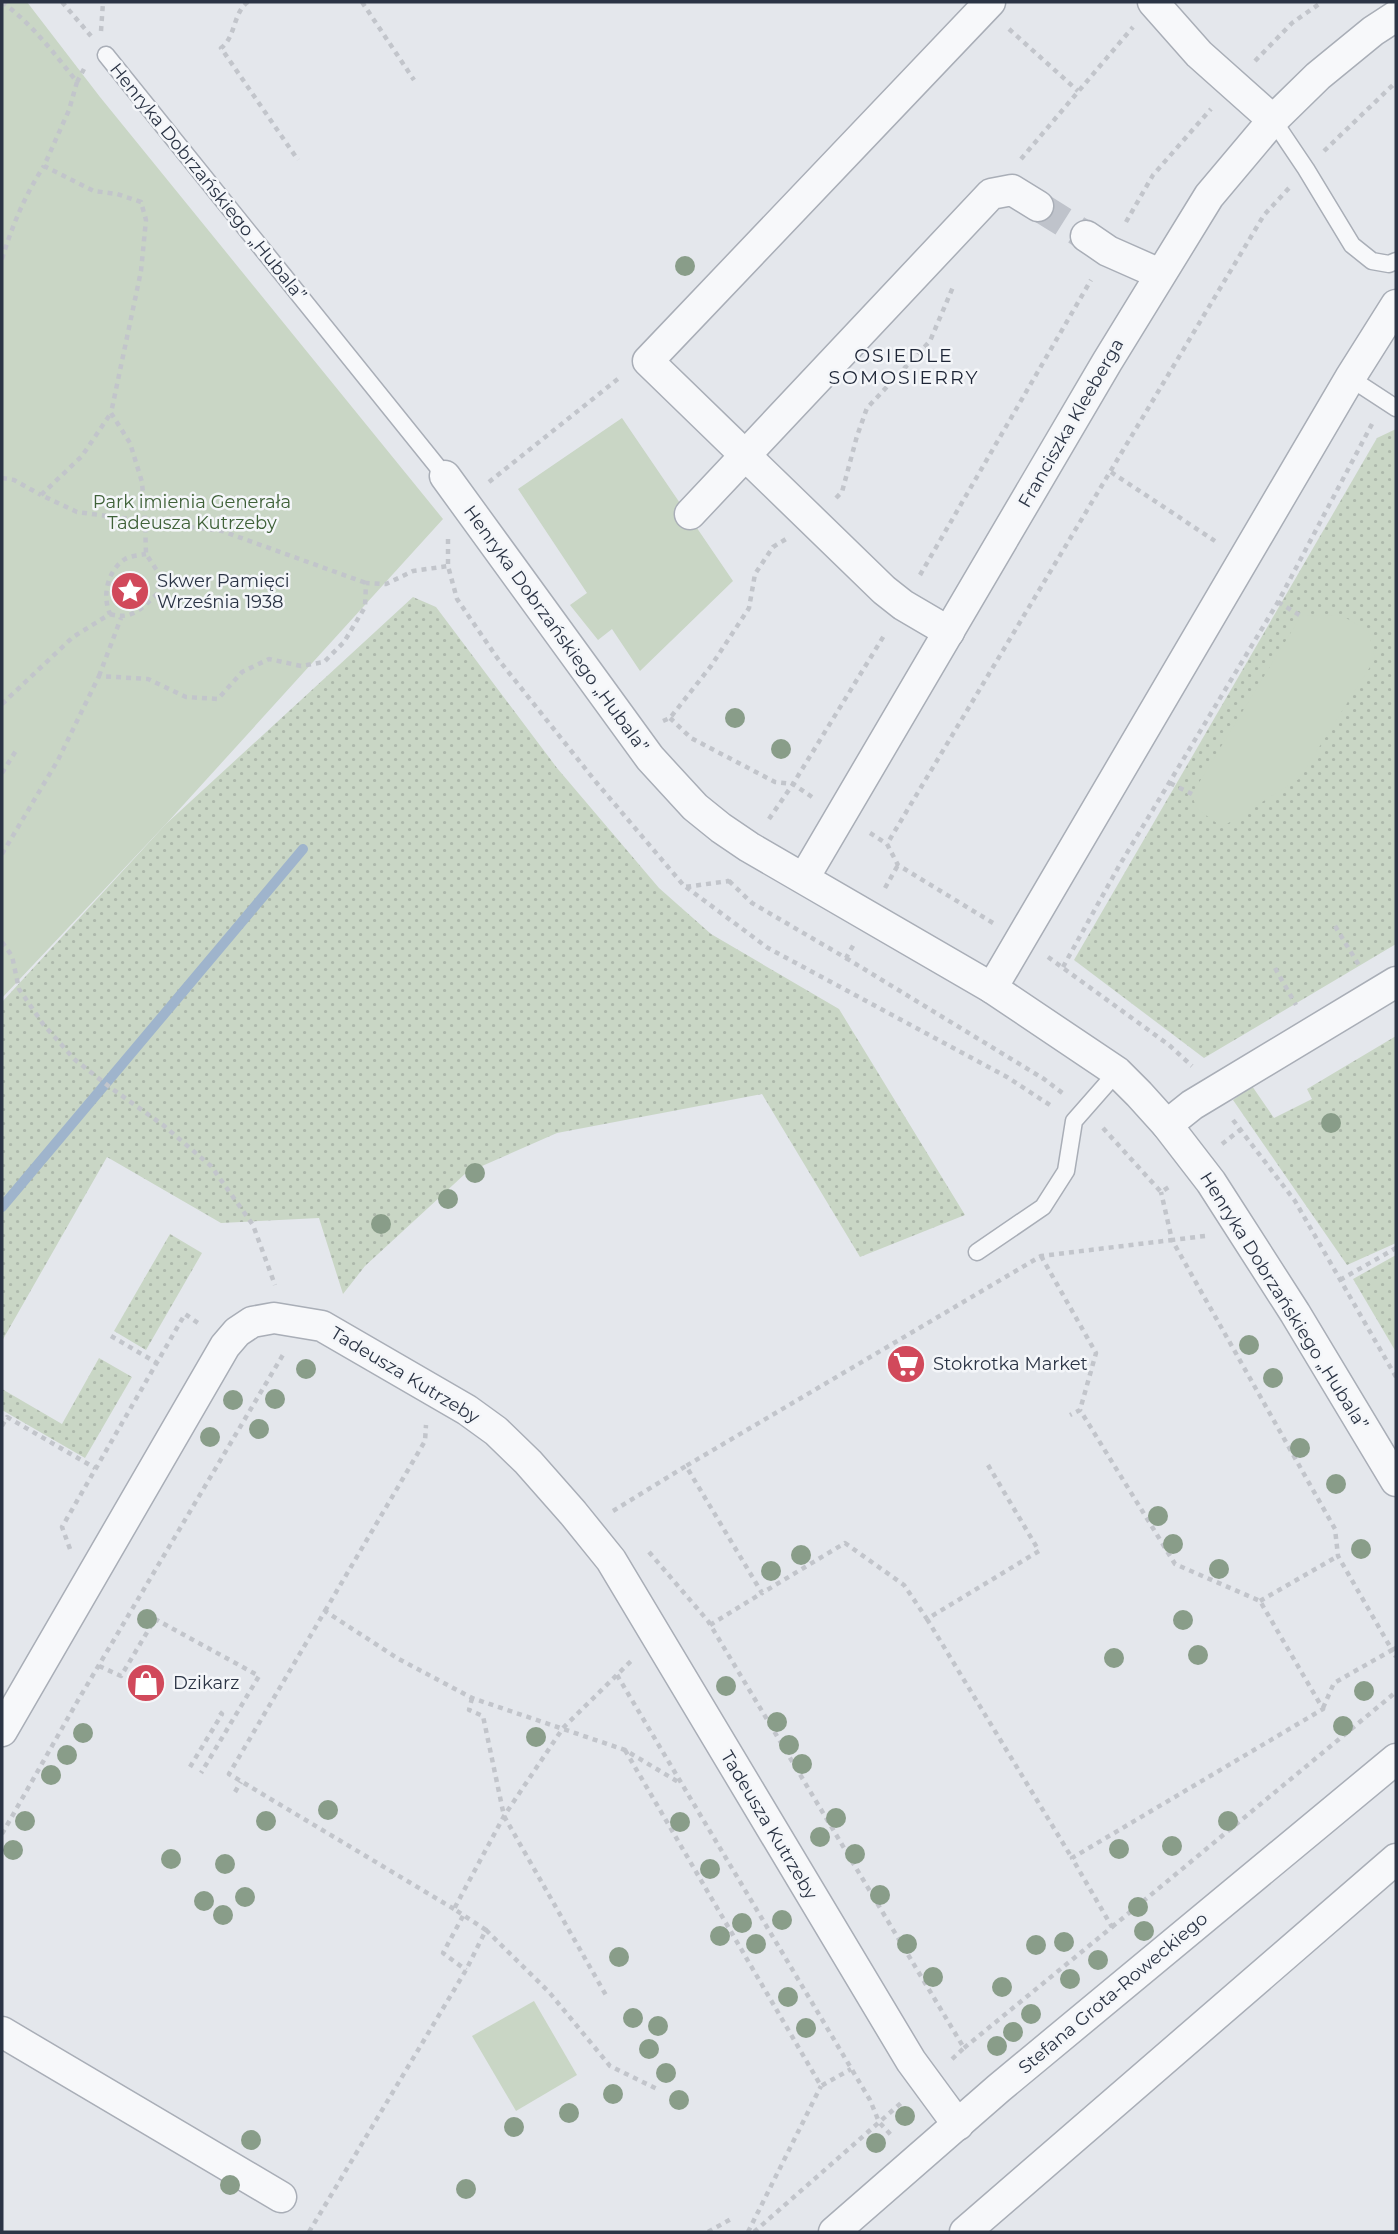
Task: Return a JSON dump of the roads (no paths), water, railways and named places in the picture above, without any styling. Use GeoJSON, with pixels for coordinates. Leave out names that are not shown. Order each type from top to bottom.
{"type":"FeatureCollection","features":[{"type":"Feature","properties":{"kind":"street"},"geometry":{"type":"LineString","coordinates":[[1153,2],[1199,54],[1273,120]]}},
{"type":"Feature","properties":{"kind":"street"},"geometry":{"type":"LineString","coordinates":[[949,632],[903,605],[884,590],[648,361],[987,4]]}},
{"type":"Feature","properties":{"kind":"street","name":"Franciszka Kleeberga"},"geometry":{"type":"LineString","coordinates":[[804,878],[1160,274],[1209,196],[1273,120],[1346,52],[1396,16]]}},
{"type":"Feature","properties":{"kind":"street"},"geometry":{"type":"LineString","coordinates":[[690,514],[991,194],[1012,190],[1038,206]]}},
{"type":"Feature","properties":{"kind":"street"},"geometry":{"type":"LineString","coordinates":[[1086,236],[1108,251],[1160,274]]}},
{"type":"Feature","properties":{"kind":"street"},"geometry":{"type":"LineString","coordinates":[[992,988],[1031,946],[1350,378],[1396,305]]}},
{"type":"Feature","properties":{"kind":"street","name":"Henryka Dobrzańskiego „Hubala”"},"geometry":{"type":"LineString","coordinates":[[445,476],[629,733],[670,782],[720,828],[992,988],[1117,1072],[1167,1125],[1198,1164],[1243,1231],[1396,1480]]}},
{"type":"Feature","properties":{"kind":"street"},"geometry":{"type":"LineString","coordinates":[[1167,1125],[1212,1092],[1396,982]]}},
{"type":"Feature","properties":{"kind":"street","name":"Tadeusza Kutrzeby"},"geometry":{"type":"LineString","coordinates":[[2,1731],[225,1346],[237,1332],[252,1322],[274,1318],[322,1326],[467,1410],[496,1431],[528,1462],[595,1538],[611,1560],[925,2082],[958,2125]]}},
{"type":"Feature","properties":{"kind":"street","name":"Stefana Grota-Roweckiego"},"geometry":{"type":"LineString","coordinates":[[834,2232],[1396,1759]]}},
{"type":"Feature","properties":{"kind":"street"},"geometry":{"type":"LineString","coordinates":[[965,2232],[1396,1859]]}},
{"type":"Feature","properties":{"kind":"street"},"geometry":{"type":"LineString","coordinates":[[2,2032],[281,2197]]}},
{"type":"Feature","properties":{"kind":"lane","name":"Henryka Dobrzańskiego „Hubala”"},"geometry":{"type":"LineString","coordinates":[[103,50],[445,476]]}},
{"type":"Feature","properties":{"kind":"lane"},"geometry":{"type":"LineString","coordinates":[[1273,120],[1352,245],[1372,261],[1389,264],[1396,261]]}},
{"type":"Feature","properties":{"kind":"lane"},"geometry":{"type":"LineString","coordinates":[[1350,378],[1391,404]]}},
{"type":"Feature","properties":{"kind":"lane"},"geometry":{"type":"LineString","coordinates":[[977,1252],[1043,1207],[1066,1171],[1078,1115],[1117,1072]]}},
{"type":"Feature","properties":{"kind":"waterway"},"geometry":{"type":"LineString","coordinates":[[2,1207],[303,849]]}},
{"type":"Feature","properties":{"kind":"tunnel"},"geometry":{"type":"LineString","coordinates":[[1038,206],[1086,236]]}},
{"type":"Feature","properties":{"kind":"place","name":"Skwer Pamięci Września 1938"},"geometry":{"type":"Point","coordinates":[130,591]}},
{"type":"Feature","properties":{"kind":"place","name":"Stokrotka Market"},"geometry":{"type":"Point","coordinates":[906,1364]}},
{"type":"Feature","properties":{"kind":"place","name":"Dzikarz"},"geometry":{"type":"Point","coordinates":[146,1683]}},
{"type":"Feature","properties":{"kind":"district","name":"OSIEDLE SOMOSIERRY"},"geometry":{"type":"Point","coordinates":[904,366]}},
{"type":"Feature","properties":{"kind":"park label","name":"Park imienia Generała Tadeusza Kutrzeby"},"geometry":{"type":"Point","coordinates":[192,512]}}]}
